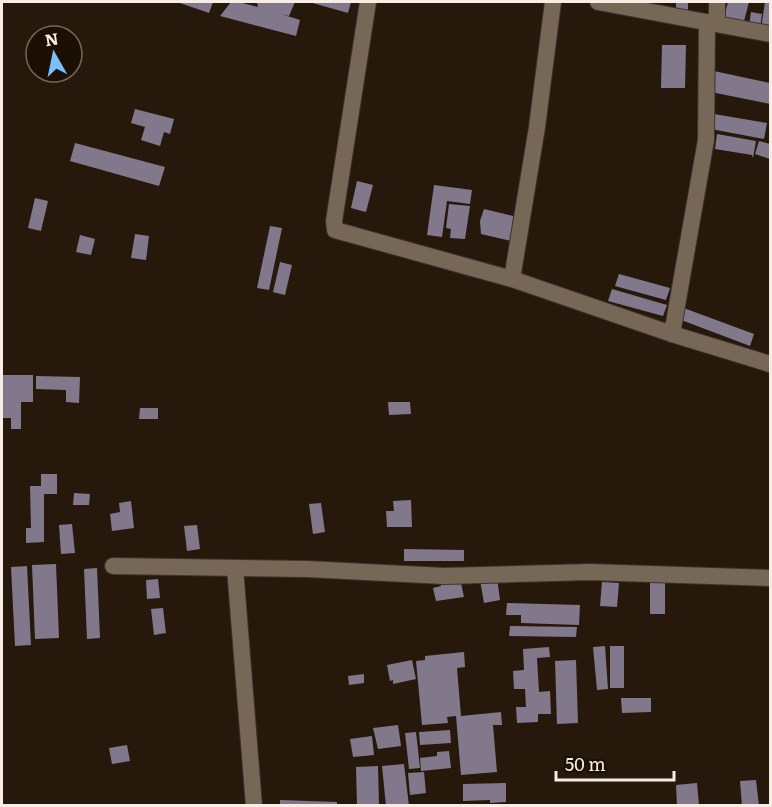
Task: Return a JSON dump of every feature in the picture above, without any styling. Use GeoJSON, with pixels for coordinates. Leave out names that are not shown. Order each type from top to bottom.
{"type":"FeatureCollection","features":[{"type":"Feature","properties":{"kind":"street"},"geometry":{"type":"LineString","coordinates":[[368,2],[333,221],[335,230],[512,279],[672,334],[771,364]]}},
{"type":"Feature","properties":{"kind":"street"},"geometry":{"type":"LineString","coordinates":[[512,279],[537,128],[553,2]]}},
{"type":"Feature","properties":{"kind":"street"},"geometry":{"type":"LineString","coordinates":[[598,2],[771,34]]}},
{"type":"Feature","properties":{"kind":"street"},"geometry":{"type":"LineString","coordinates":[[672,334],[706,140],[712,23],[717,2]]}},
{"type":"Feature","properties":{"kind":"street"},"geometry":{"type":"LineString","coordinates":[[113,566],[368,571],[444,576],[589,572],[771,578]]}},
{"type":"Feature","properties":{"kind":"street"},"geometry":{"type":"LineString","coordinates":[[235,568],[254,806]]}},
{"type":"Feature","properties":{"kind":"building"},"geometry":{"type":"Polygon","coordinates":[[[177,2],[213,2],[209,13],[177,2]]]}},
{"type":"Feature","properties":{"kind":"building"},"geometry":{"type":"Polygon","coordinates":[[[231,2],[258,7],[257,2],[295,2],[289,16],[281,14],[300,20],[296,36],[220,16],[231,2]]]}},
{"type":"Feature","properties":{"kind":"building"},"geometry":{"type":"Polygon","coordinates":[[[309,2],[351,2],[348,13],[309,2]]]}},
{"type":"Feature","properties":{"kind":"building"},"geometry":{"type":"Polygon","coordinates":[[[676,2],[688,2],[688,10],[676,9],[676,2]]]}},
{"type":"Feature","properties":{"kind":"building"},"geometry":{"type":"Polygon","coordinates":[[[728,2],[749,2],[743,25],[723,21],[728,2]]]}},
{"type":"Feature","properties":{"kind":"building"},"geometry":{"type":"Polygon","coordinates":[[[765,2],[770,2],[770,29],[761,28],[765,2]]]}},
{"type":"Feature","properties":{"kind":"building"},"geometry":{"type":"Polygon","coordinates":[[[751,12],[762,14],[760,28],[749,26],[751,12]]]}},
{"type":"Feature","properties":{"kind":"building"},"geometry":{"type":"Polygon","coordinates":[[[662,45],[686,45],[685,88],[661,88],[662,45]]]}},
{"type":"Feature","properties":{"kind":"building"},"geometry":{"type":"Polygon","coordinates":[[[714,71],[770,83],[770,104],[711,92],[714,71]]]}},
{"type":"Feature","properties":{"kind":"building"},"geometry":{"type":"Polygon","coordinates":[[[135,109],[174,119],[170,134],[164,132],[160,146],[141,140],[145,127],[131,123],[135,109]]]}},
{"type":"Feature","properties":{"kind":"building"},"geometry":{"type":"Polygon","coordinates":[[[714,114],[767,123],[764,139],[711,129],[714,114]]]}},
{"type":"Feature","properties":{"kind":"building"},"geometry":{"type":"Polygon","coordinates":[[[717,134],[756,141],[753,158],[752,155],[715,149],[717,134]]]}},
{"type":"Feature","properties":{"kind":"building"},"geometry":{"type":"Polygon","coordinates":[[[759,141],[770,144],[770,159],[755,154],[759,141]]]}},
{"type":"Feature","properties":{"kind":"building"},"geometry":{"type":"Polygon","coordinates":[[[75,143],[165,167],[159,186],[70,161],[75,143]]]}},
{"type":"Feature","properties":{"kind":"building"},"geometry":{"type":"Polygon","coordinates":[[[357,181],[373,185],[366,212],[351,208],[357,181]]]}},
{"type":"Feature","properties":{"kind":"building"},"geometry":{"type":"Polygon","coordinates":[[[434,185],[472,190],[470,204],[447,201],[442,237],[427,235],[434,185]]]}},
{"type":"Feature","properties":{"kind":"building"},"geometry":{"type":"Polygon","coordinates":[[[35,198],[48,201],[41,231],[28,228],[35,198]]]}},
{"type":"Feature","properties":{"kind":"building"},"geometry":{"type":"Polygon","coordinates":[[[449,204],[470,206],[465,239],[450,238],[451,229],[446,228],[449,204]]]}},
{"type":"Feature","properties":{"kind":"building"},"geometry":{"type":"Polygon","coordinates":[[[484,209],[521,218],[516,242],[481,234],[480,221],[484,209]]]}},
{"type":"Feature","properties":{"kind":"building"},"geometry":{"type":"Polygon","coordinates":[[[270,226],[282,228],[269,290],[257,288],[270,226]]]}},
{"type":"Feature","properties":{"kind":"building"},"geometry":{"type":"Polygon","coordinates":[[[135,234],[149,236],[146,260],[131,258],[135,234]]]}},
{"type":"Feature","properties":{"kind":"building"},"geometry":{"type":"Polygon","coordinates":[[[80,235],[95,239],[91,255],[76,252],[80,235]]]}},
{"type":"Feature","properties":{"kind":"building"},"geometry":{"type":"Polygon","coordinates":[[[280,262],[292,265],[285,295],[273,292],[280,262]]]}},
{"type":"Feature","properties":{"kind":"building"},"geometry":{"type":"Polygon","coordinates":[[[619,274],[670,288],[666,300],[615,286],[619,274]]]}},
{"type":"Feature","properties":{"kind":"building"},"geometry":{"type":"Polygon","coordinates":[[[612,289],[667,305],[663,316],[608,301],[612,289]]]}},
{"type":"Feature","properties":{"kind":"building"},"geometry":{"type":"Polygon","coordinates":[[[681,307],[754,334],[750,346],[676,318],[681,307]]]}},
{"type":"Feature","properties":{"kind":"building"},"geometry":{"type":"Polygon","coordinates":[[[2,375],[33,375],[33,402],[21,402],[21,429],[11,429],[11,418],[2,418],[2,375]]]}},
{"type":"Feature","properties":{"kind":"building"},"geometry":{"type":"Polygon","coordinates":[[[36,376],[80,377],[79,403],[66,402],[66,390],[36,389],[36,376]]]}},
{"type":"Feature","properties":{"kind":"building"},"geometry":{"type":"Polygon","coordinates":[[[388,402],[410,402],[411,414],[389,415],[388,402]]]}},
{"type":"Feature","properties":{"kind":"building"},"geometry":{"type":"Polygon","coordinates":[[[140,408],[158,408],[158,419],[139,419],[140,408]]]}},
{"type":"Feature","properties":{"kind":"building"},"geometry":{"type":"Polygon","coordinates":[[[41,474],[57,474],[57,494],[44,494],[44,542],[26,543],[26,528],[31,528],[30,486],[41,486],[41,474]]]}},
{"type":"Feature","properties":{"kind":"building"},"geometry":{"type":"Polygon","coordinates":[[[74,493],[90,494],[89,505],[73,505],[74,493]]]}},
{"type":"Feature","properties":{"kind":"building"},"geometry":{"type":"Polygon","coordinates":[[[411,500],[412,527],[387,527],[386,511],[394,511],[393,501],[411,500]]]}},
{"type":"Feature","properties":{"kind":"building"},"geometry":{"type":"Polygon","coordinates":[[[131,501],[134,528],[112,531],[110,514],[120,512],[119,503],[131,501]]]}},
{"type":"Feature","properties":{"kind":"building"},"geometry":{"type":"Polygon","coordinates":[[[321,503],[325,532],[313,534],[309,504],[321,503]]]}},
{"type":"Feature","properties":{"kind":"building"},"geometry":{"type":"Polygon","coordinates":[[[72,524],[75,553],[61,554],[59,525],[72,524]]]}},
{"type":"Feature","properties":{"kind":"building"},"geometry":{"type":"Polygon","coordinates":[[[197,525],[200,549],[187,551],[184,526],[197,525]]]}},
{"type":"Feature","properties":{"kind":"building"},"geometry":{"type":"Polygon","coordinates":[[[404,549],[464,550],[464,561],[404,561],[404,549]]]}},
{"type":"Feature","properties":{"kind":"building"},"geometry":{"type":"Polygon","coordinates":[[[56,564],[59,638],[35,639],[32,565],[56,564]]]}},
{"type":"Feature","properties":{"kind":"building"},"geometry":{"type":"Polygon","coordinates":[[[27,566],[31,645],[15,646],[11,567],[27,566]]]}},
{"type":"Feature","properties":{"kind":"building"},"geometry":{"type":"Polygon","coordinates":[[[97,568],[100,638],[87,639],[84,569],[97,568]]]}},
{"type":"Feature","properties":{"kind":"building"},"geometry":{"type":"Polygon","coordinates":[[[460,578],[464,597],[436,601],[433,588],[441,586],[440,582],[460,578]]]}},
{"type":"Feature","properties":{"kind":"building"},"geometry":{"type":"Polygon","coordinates":[[[497,578],[500,600],[484,603],[480,580],[497,578]]]}},
{"type":"Feature","properties":{"kind":"building"},"geometry":{"type":"Polygon","coordinates":[[[158,579],[160,598],[147,599],[146,580],[158,579]]]}},
{"type":"Feature","properties":{"kind":"building"},"geometry":{"type":"Polygon","coordinates":[[[602,582],[619,583],[617,607],[600,606],[602,582]]]}},
{"type":"Feature","properties":{"kind":"building"},"geometry":{"type":"Polygon","coordinates":[[[650,582],[665,582],[665,614],[650,614],[650,582]]]}},
{"type":"Feature","properties":{"kind":"building"},"geometry":{"type":"Polygon","coordinates":[[[507,603],[580,605],[579,625],[521,623],[521,615],[506,615],[507,603]]]}},
{"type":"Feature","properties":{"kind":"building"},"geometry":{"type":"Polygon","coordinates":[[[163,608],[166,633],[154,635],[151,609],[163,608]]]}},
{"type":"Feature","properties":{"kind":"building"},"geometry":{"type":"Polygon","coordinates":[[[510,626],[577,627],[576,637],[509,636],[510,626]]]}},
{"type":"Feature","properties":{"kind":"building"},"geometry":{"type":"Polygon","coordinates":[[[605,646],[608,689],[597,690],[593,647],[605,646]]]}},
{"type":"Feature","properties":{"kind":"building"},"geometry":{"type":"Polygon","coordinates":[[[610,646],[624,646],[624,688],[610,688],[610,646]]]}},
{"type":"Feature","properties":{"kind":"building"},"geometry":{"type":"Polygon","coordinates":[[[549,647],[550,657],[537,658],[539,692],[550,691],[551,714],[538,714],[538,722],[517,723],[516,707],[526,707],[525,689],[514,689],[513,671],[524,670],[523,649],[549,647]]]}},
{"type":"Feature","properties":{"kind":"building"},"geometry":{"type":"Polygon","coordinates":[[[464,652],[465,667],[457,668],[461,716],[501,712],[502,725],[493,725],[497,772],[461,775],[456,716],[447,717],[448,723],[422,725],[416,661],[425,660],[425,656],[464,652]]]}},
{"type":"Feature","properties":{"kind":"building"},"geometry":{"type":"Polygon","coordinates":[[[412,660],[416,679],[393,684],[393,680],[390,681],[387,665],[412,660]]]}},
{"type":"Feature","properties":{"kind":"building"},"geometry":{"type":"Polygon","coordinates":[[[576,660],[578,723],[557,724],[555,661],[576,660]]]}},
{"type":"Feature","properties":{"kind":"building"},"geometry":{"type":"Polygon","coordinates":[[[364,674],[364,683],[349,685],[348,676],[364,674]]]}},
{"type":"Feature","properties":{"kind":"building"},"geometry":{"type":"Polygon","coordinates":[[[621,698],[651,698],[651,712],[622,713],[621,698]]]}},
{"type":"Feature","properties":{"kind":"building"},"geometry":{"type":"Polygon","coordinates":[[[398,725],[401,746],[378,749],[373,728],[398,725]]]}},
{"type":"Feature","properties":{"kind":"building"},"geometry":{"type":"Polygon","coordinates":[[[450,730],[451,743],[420,745],[419,732],[450,730]]]}},
{"type":"Feature","properties":{"kind":"building"},"geometry":{"type":"Polygon","coordinates":[[[416,732],[420,768],[409,769],[405,733],[416,732]]]}},
{"type":"Feature","properties":{"kind":"building"},"geometry":{"type":"Polygon","coordinates":[[[372,736],[374,755],[353,757],[350,739],[372,736]]]}},
{"type":"Feature","properties":{"kind":"building"},"geometry":{"type":"Polygon","coordinates":[[[127,745],[130,761],[112,764],[109,748],[127,745]]]}},
{"type":"Feature","properties":{"kind":"building"},"geometry":{"type":"Polygon","coordinates":[[[449,751],[451,768],[421,771],[420,758],[437,756],[437,752],[449,751]]]}},
{"type":"Feature","properties":{"kind":"building"},"geometry":{"type":"Polygon","coordinates":[[[404,764],[409,806],[386,806],[382,766],[404,764]]]}},
{"type":"Feature","properties":{"kind":"building"},"geometry":{"type":"Polygon","coordinates":[[[378,766],[379,806],[357,806],[356,767],[378,766]]]}},
{"type":"Feature","properties":{"kind":"building"},"geometry":{"type":"Polygon","coordinates":[[[424,772],[426,793],[410,795],[408,773],[424,772]]]}},
{"type":"Feature","properties":{"kind":"building"},"geometry":{"type":"Polygon","coordinates":[[[756,780],[759,806],[742,806],[740,781],[756,780]]]}},
{"type":"Feature","properties":{"kind":"building"},"geometry":{"type":"Polygon","coordinates":[[[506,783],[506,802],[463,801],[463,784],[506,783]]]}},
{"type":"Feature","properties":{"kind":"building"},"geometry":{"type":"Polygon","coordinates":[[[697,783],[699,805],[677,806],[676,785],[697,783]]]}},
{"type":"Feature","properties":{"kind":"building"},"geometry":{"type":"Polygon","coordinates":[[[280,800],[337,802],[337,806],[280,806],[280,800]]]}}]}
